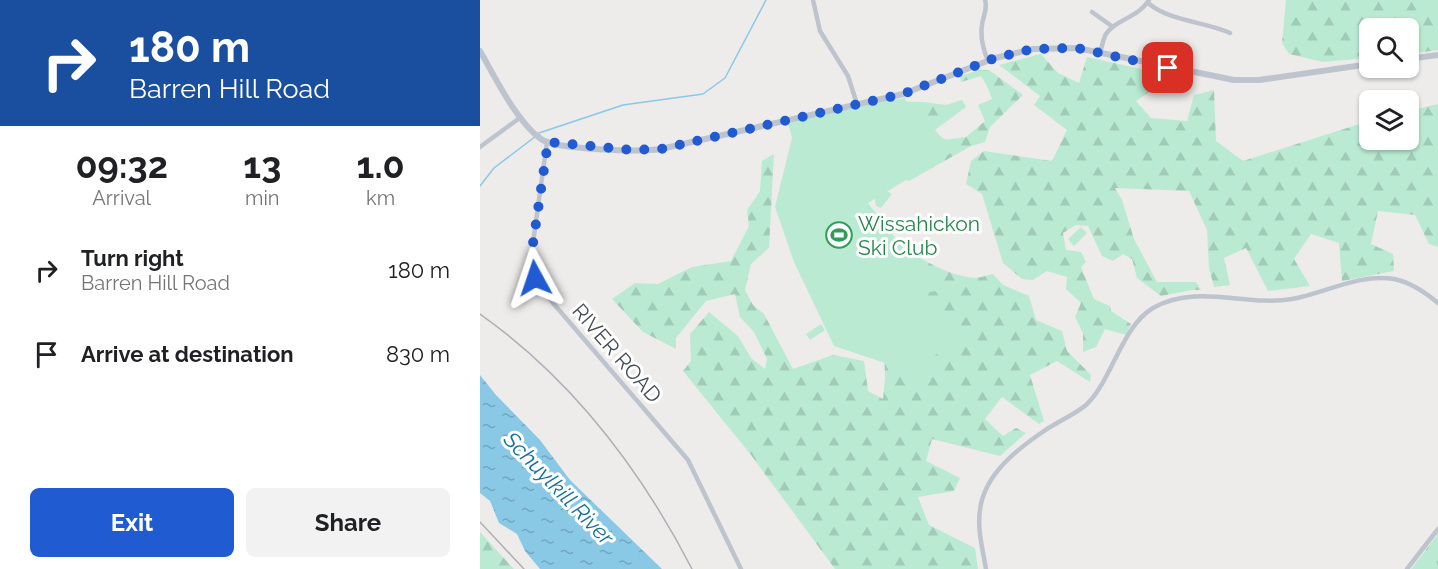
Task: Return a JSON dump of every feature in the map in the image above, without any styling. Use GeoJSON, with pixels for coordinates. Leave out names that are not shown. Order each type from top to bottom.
{"type":"FeatureCollection","features":[{"type":"Feature","properties":{"kind":"street"},"geometry":{"type":"LineString","coordinates":[[813,0],[820,31],[848,76],[857,104]]}},
{"type":"Feature","properties":{"kind":"street"},"geometry":{"type":"LineString","coordinates":[[985,0],[987,6],[981,36],[988,61]]}},
{"type":"Feature","properties":{"kind":"street"},"geometry":{"type":"LineString","coordinates":[[1100,53],[1105,36],[1113,27],[1137,14],[1149,2],[1166,15],[1219,28],[1230,33]]}},
{"type":"Feature","properties":{"kind":"street"},"geometry":{"type":"LineString","coordinates":[[1092,12],[1113,27]]}},
{"type":"Feature","properties":{"kind":"street"},"geometry":{"type":"LineString","coordinates":[[480,51],[521,117],[533,131],[548,142],[608,149],[656,150],[908,93],[988,61],[1019,51],[1050,47],[1100,53],[1234,80],[1259,80],[1359,66]]}},
{"type":"Feature","properties":{"kind":"street"},"geometry":{"type":"LineString","coordinates":[[1419,58],[1438,55]]}},
{"type":"Feature","properties":{"kind":"street"},"geometry":{"type":"LineString","coordinates":[[480,147],[521,117]]}},
{"type":"Feature","properties":{"kind":"street","name":"RIVER ROAD"},"geometry":{"type":"LineString","coordinates":[[548,142],[532,250],[535,278],[553,303],[688,460],[741,569]]}},
{"type":"Feature","properties":{"kind":"street"},"geometry":{"type":"LineString","coordinates":[[986,569],[979,513],[982,498],[989,483],[999,468],[1025,446],[1086,404],[1133,329],[1151,309],[1171,300],[1188,296],[1292,299],[1361,280],[1380,279],[1395,279],[1413,286],[1438,303]]}},
{"type":"Feature","properties":{"kind":"street"},"geometry":{"type":"LineString","coordinates":[[1407,569],[1438,529]]}},
{"type":"Feature","properties":{"kind":"green space"},"geometry":{"type":"Polygon","coordinates":[[[1286,0],[1438,0],[1438,50],[1419,53],[1419,18],[1359,18],[1359,59],[1323,62],[1289,54],[1282,43],[1286,0]]]}},
{"type":"Feature","properties":{"kind":"green space"},"geometry":{"type":"Polygon","coordinates":[[[1041,54],[1058,73],[1079,83],[1087,57],[1173,76],[1136,101],[1151,118],[1187,121],[1194,95],[1214,90],[1216,141],[1243,161],[1359,124],[1359,150],[1419,150],[1419,109],[1438,104],[1438,247],[1429,244],[1415,215],[1378,211],[1371,244],[1393,254],[1394,271],[1342,281],[1339,243],[1311,234],[1294,259],[1310,286],[1268,291],[1246,248],[1224,258],[1230,285],[1214,287],[1209,268],[1207,230],[1189,191],[1115,188],[1122,200],[1134,239],[1157,282],[1196,282],[1201,290],[1161,296],[1137,278],[1132,259],[1123,254],[1113,261],[1102,256],[1088,226],[1076,225],[1063,233],[1066,250],[1081,252],[1086,262],[1081,267],[1094,299],[1110,306],[1111,311],[1131,324],[1126,335],[1105,329],[1096,347],[1083,352],[1083,333],[1075,317],[1081,303],[1066,289],[1067,277],[1047,271],[1033,280],[1022,279],[1003,263],[982,194],[966,184],[971,161],[984,151],[1052,161],[1067,130],[1034,105],[1040,96],[999,65],[1041,54]]]}},
{"type":"Feature","properties":{"kind":"green space"},"geometry":{"type":"Polygon","coordinates":[[[979,70],[989,70],[1023,95],[990,127],[985,142],[971,146],[909,181],[881,173],[883,101],[946,105],[962,100],[966,107],[935,130],[944,140],[966,137],[985,121],[978,105],[992,99],[981,76],[961,82],[960,76],[979,70]]]}},
{"type":"Feature","properties":{"kind":"green space","name":"Wissahickon Ski Club"},"geometry":{"type":"Polygon","coordinates":[[[905,98],[912,119],[959,148],[868,203],[937,291],[923,293],[961,337],[931,358],[918,374],[834,346],[794,262],[775,207],[792,138],[787,119],[905,98]]]}},
{"type":"Feature","properties":{"kind":"green space"},"geometry":{"type":"Polygon","coordinates":[[[774,154],[769,248],[751,264],[745,290],[753,305],[764,314],[793,369],[833,355],[864,361],[868,391],[883,399],[885,378],[881,225],[895,227],[891,239],[931,264],[953,273],[976,278],[993,274],[1003,285],[1029,296],[1036,320],[1062,331],[1067,351],[1091,375],[1090,382],[1057,361],[1030,375],[1044,421],[1039,424],[1002,397],[985,419],[1003,436],[1016,428],[1026,433],[1000,456],[932,439],[926,461],[960,478],[954,491],[918,497],[929,525],[975,548],[978,569],[835,569],[751,455],[683,371],[691,361],[690,334],[709,312],[738,336],[751,358],[765,369],[767,359],[754,332],[740,317],[735,294],[706,301],[676,338],[676,349],[643,332],[612,299],[635,283],[658,284],[692,267],[731,261],[749,226],[747,210],[760,191],[762,161],[774,154]]]}},
{"type":"Feature","properties":{"kind":"green space"},"geometry":{"type":"Polygon","coordinates":[[[879,187],[892,194],[881,208],[876,206],[874,194],[879,187]]]}},
{"type":"Feature","properties":{"kind":"green space"},"geometry":{"type":"Polygon","coordinates":[[[1081,227],[1087,233],[1074,246],[1068,239],[1081,227]]]}},
{"type":"Feature","properties":{"kind":"green space"},"geometry":{"type":"Polygon","coordinates":[[[821,324],[825,330],[810,340],[806,334],[821,324]]]}},
{"type":"Feature","properties":{"kind":"green space"},"geometry":{"type":"Polygon","coordinates":[[[480,532],[514,569],[480,569],[480,532]]]}},
{"type":"Feature","properties":{"kind":"green space"},"geometry":{"type":"Polygon","coordinates":[[[1438,534],[1438,569],[1411,569],[1438,534]]]}},
{"type":"Feature","properties":{"kind":"water","name":"Schuylkill River"},"geometry":{"type":"Polygon","coordinates":[[[480,375],[496,395],[540,440],[570,480],[662,569],[540,569],[525,551],[517,534],[499,523],[490,501],[480,493],[480,375]]]}},
{"type":"Feature","properties":{"kind":"waterway"},"geometry":{"type":"LineString","coordinates":[[539,133],[623,105],[703,94],[725,78],[766,0]]}},
{"type":"Feature","properties":{"kind":"waterway"},"geometry":{"type":"LineString","coordinates":[[480,186],[494,168],[536,136]]}},
{"type":"Feature","properties":{"kind":"railway"},"geometry":{"type":"LineString","coordinates":[[480,314],[545,367],[601,428],[627,461],[650,496],[692,569]]}},
{"type":"Feature","properties":{"kind":"railway"},"geometry":{"type":"LineString","coordinates":[[480,522],[524,569]]}},
{"type":"Feature","properties":{"kind":"place","name":"Wissahickon Ski Club"},"geometry":{"type":"Point","coordinates":[839,235]}},
{"type":"Feature","properties":{"kind":"route"},"geometry":{"type":"LineString","coordinates":[[535,278],[532,250],[548,142],[632,150],[661,149],[908,93],[995,58],[1033,49],[1077,48],[1168,68]]}}]}
